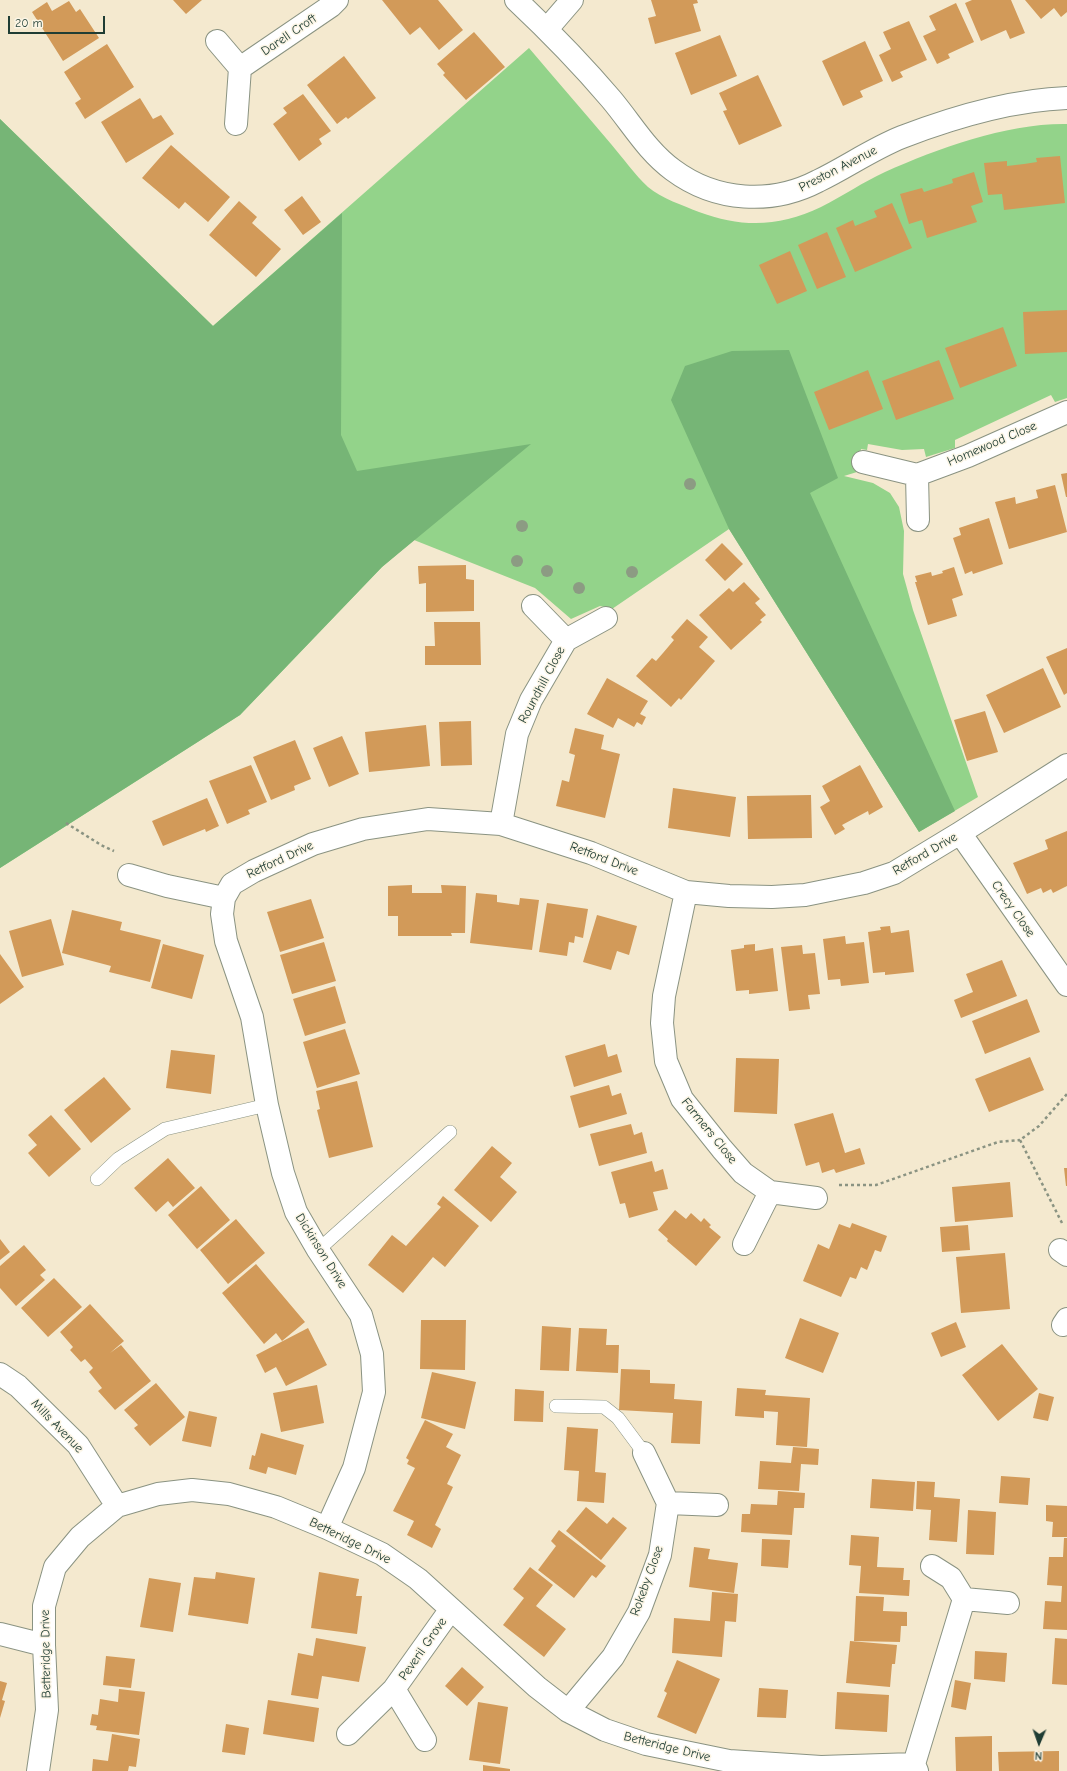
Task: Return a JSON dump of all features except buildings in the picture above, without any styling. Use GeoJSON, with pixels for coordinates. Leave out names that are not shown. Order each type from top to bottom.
{"type":"FeatureCollection","features":[{"type":"Feature","properties":{"kind":"street","name":"Darell Croft"},"geometry":{"type":"LineString","coordinates":[[240,68],[331,6],[337,0]]}},
{"type":"Feature","properties":{"kind":"street","name":"Preston Avenue"},"geometry":{"type":"LineString","coordinates":[[516,0],[547,29],[612,100],[645,144],[672,169],[691,183],[737,197],[758,198],[792,193],[818,181],[858,158],[901,138],[947,121],[1003,106],[1067,98]]}},
{"type":"Feature","properties":{"kind":"street"},"geometry":{"type":"LineString","coordinates":[[547,29],[572,0]]}},
{"type":"Feature","properties":{"kind":"street"},"geometry":{"type":"LineString","coordinates":[[217,41],[240,68],[236,124]]}},
{"type":"Feature","properties":{"kind":"street","name":"Homewood Close"},"geometry":{"type":"LineString","coordinates":[[917,475],[968,456],[1067,412]]}},
{"type":"Feature","properties":{"kind":"street"},"geometry":{"type":"LineString","coordinates":[[863,462],[917,475],[918,520]]}},
{"type":"Feature","properties":{"kind":"street","name":"Roundhill Close"},"geometry":{"type":"LineString","coordinates":[[533,606],[566,640]]}},
{"type":"Feature","properties":{"kind":"street","name":"Roundhill Close"},"geometry":{"type":"LineString","coordinates":[[501,824],[517,734],[531,700],[566,640],[606,618]]}},
{"type":"Feature","properties":{"kind":"street","name":"Retford Drive"},"geometry":{"type":"LineString","coordinates":[[224,898],[232,884],[254,871],[313,844],[363,829],[428,819],[501,824],[591,853],[686,892],[729,896],[772,897],[805,895],[836,890],[894,873],[1067,765]]}},
{"type":"Feature","properties":{"kind":"street","name":"Crecy Close"},"geometry":{"type":"LineString","coordinates":[[960,833],[1067,985]]}},
{"type":"Feature","properties":{"kind":"street"},"geometry":{"type":"LineString","coordinates":[[129,875],[168,886],[224,898]]}},
{"type":"Feature","properties":{"kind":"street","name":"Farmers Close"},"geometry":{"type":"LineString","coordinates":[[686,892],[664,996],[662,1023],[666,1061],[682,1099],[743,1173],[770,1192],[816,1198]]}},
{"type":"Feature","properties":{"kind":"street","name":"Dickinson Drive"},"geometry":{"type":"LineString","coordinates":[[224,898],[222,914],[226,941],[252,1017],[267,1105],[283,1174],[296,1212],[318,1250],[361,1315],[372,1354],[374,1392],[354,1468],[327,1528]]}},
{"type":"Feature","properties":{"kind":"street"},"geometry":{"type":"LineString","coordinates":[[744,1244],[770,1192]]}},
{"type":"Feature","properties":{"kind":"street","name":"Mills Avenue"},"geometry":{"type":"LineString","coordinates":[[0,1374],[18,1386],[78,1445],[118,1506]]}},
{"type":"Feature","properties":{"kind":"street"},"geometry":{"type":"LineString","coordinates":[[644,1453],[668,1503],[717,1505]]}},
{"type":"Feature","properties":{"kind":"street","name":"Betteridge Drive"},"geometry":{"type":"LineString","coordinates":[[38,1771],[47,1710],[44,1606],[55,1567],[80,1537],[118,1506],[158,1494],[192,1490],[229,1494],[270,1506],[327,1528],[382,1554],[418,1579],[537,1687],[568,1711],[605,1730],[646,1744],[729,1761],[821,1767],[915,1767],[964,1599]]}},
{"type":"Feature","properties":{"kind":"street","name":"Rokeby Close"},"geometry":{"type":"LineString","coordinates":[[568,1711],[613,1657],[639,1612],[660,1555],[668,1503]]}},
{"type":"Feature","properties":{"kind":"street"},"geometry":{"type":"LineString","coordinates":[[932,1566],[951,1578],[964,1599],[1008,1603]]}},
{"type":"Feature","properties":{"kind":"street","name":"Peveril Grove"},"geometry":{"type":"LineString","coordinates":[[348,1734],[394,1689],[451,1609]]}},
{"type":"Feature","properties":{"kind":"street"},"geometry":{"type":"LineString","coordinates":[[0,1634],[44,1645]]}},
{"type":"Feature","properties":{"kind":"street","name":"Peveril Grove"},"geometry":{"type":"LineString","coordinates":[[394,1689],[425,1740]]}},
{"type":"Feature","properties":{"kind":"lane"},"geometry":{"type":"LineString","coordinates":[[97,1179],[118,1158],[165,1129],[267,1105]]}},
{"type":"Feature","properties":{"kind":"lane"},"geometry":{"type":"LineString","coordinates":[[318,1250],[450,1132]]}},
{"type":"Feature","properties":{"kind":"lane"},"geometry":{"type":"LineString","coordinates":[[556,1406],[604,1407],[618,1418],[644,1453]]}},
{"type":"Feature","properties":{"kind":"path"},"geometry":{"type":"LineString","coordinates":[[66,823],[101,845],[132,858],[129,875]]}},
{"type":"Feature","properties":{"kind":"path"},"geometry":{"type":"LineString","coordinates":[[816,1198],[831,1184],[876,1185],[998,1142],[1020,1140],[1039,1126],[1067,1094]]}},
{"type":"Feature","properties":{"kind":"path"},"geometry":{"type":"LineString","coordinates":[[1020,1140],[1065,1229],[1064,1253]]}},
{"type":"Feature","properties":{"kind":"green space"},"geometry":{"type":"Polygon","coordinates":[[[529,48],[648,187],[659,195],[699,212],[730,221],[746,223],[776,222],[806,214],[885,172],[950,146],[997,132],[1044,125],[1067,124],[1067,398],[1055,402],[1051,395],[955,440],[955,448],[926,457],[924,449],[902,450],[868,444],[867,450],[861,449],[857,472],[844,476],[873,483],[890,493],[899,507],[904,531],[903,574],[913,610],[978,797],[919,832],[729,529],[612,609],[600,606],[571,619],[535,588],[414,540],[382,567],[240,715],[0,868],[0,119],[213,326],[529,48]]]}},
{"type":"Feature","properties":{"kind":"green space"},"geometry":{"type":"Polygon","coordinates":[[[0,119],[213,326],[342,213],[341,435],[357,471],[531,444],[382,567],[240,715],[0,868],[0,119]]]}},
{"type":"Feature","properties":{"kind":"green space"},"geometry":{"type":"Polygon","coordinates":[[[789,350],[838,478],[810,493],[955,811],[919,832],[729,529],[671,400],[685,366],[732,351],[789,350]]]}}]}
